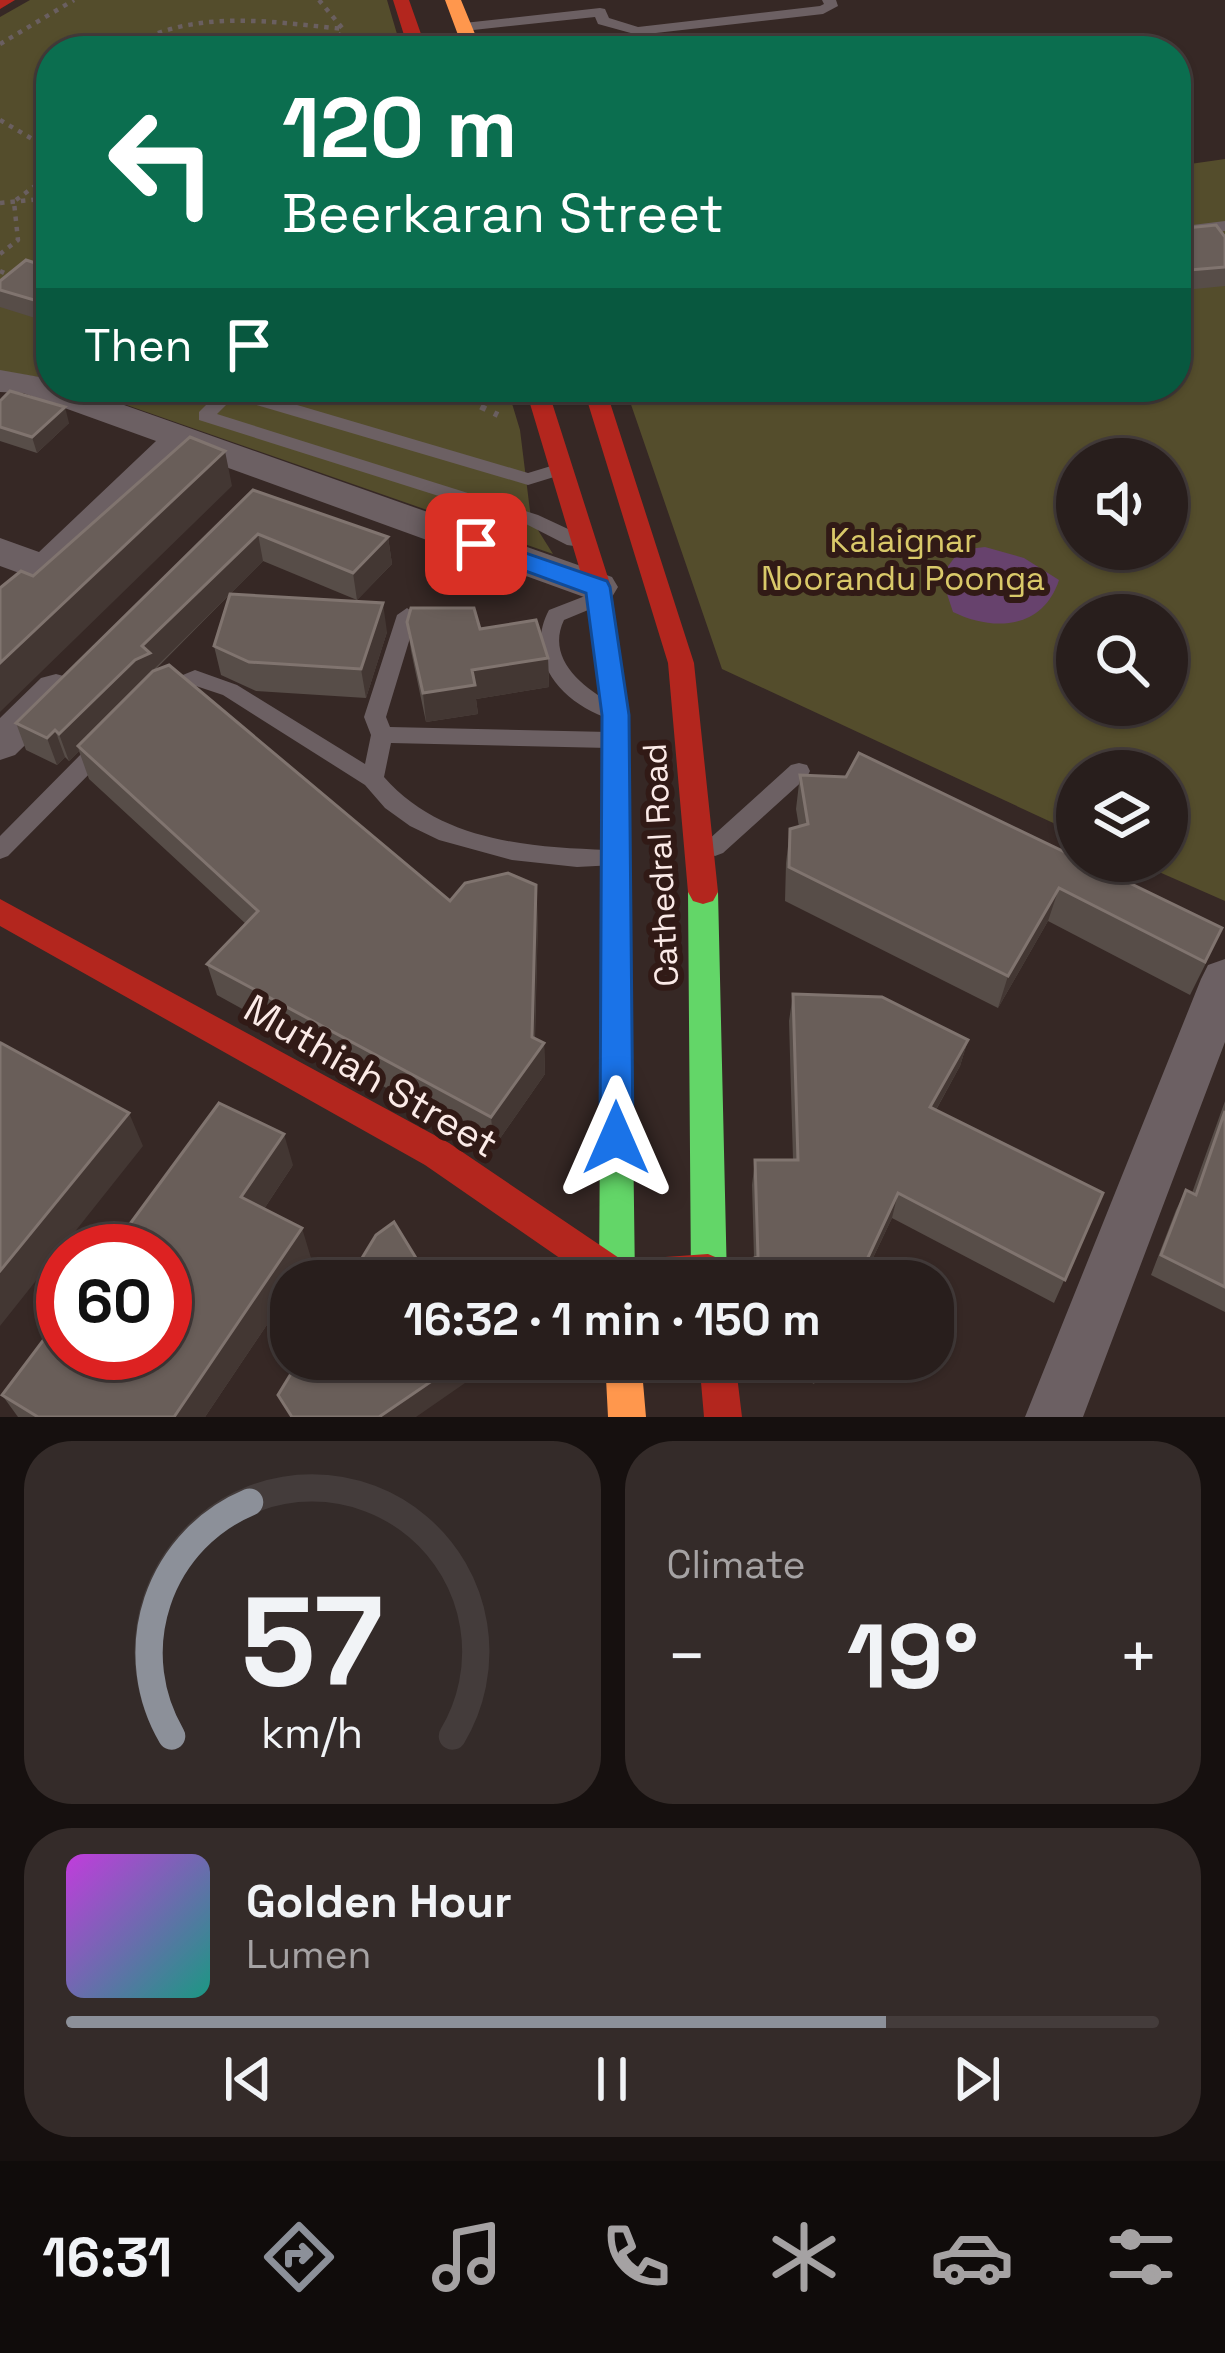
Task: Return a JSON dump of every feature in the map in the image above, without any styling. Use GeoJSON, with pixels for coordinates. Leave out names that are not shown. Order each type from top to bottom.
{"type":"FeatureCollection","features":[{"type":"Feature","properties":{"kind":"main road"},"geometry":{"type":"LineString","coordinates":[[400,0],[413,36]]}},
{"type":"Feature","properties":{"kind":"main road"},"geometry":{"type":"LineString","coordinates":[[453,0],[468,36]]}},
{"type":"Feature","properties":{"kind":"main road","name":"Cathedral Road"},"geometry":{"type":"LineString","coordinates":[[540,402],[599,592],[616,728],[617,1260]]}},
{"type":"Feature","properties":{"kind":"main road","name":"Cathedral Road"},"geometry":{"type":"LineString","coordinates":[[598,402],[680,662],[703,858],[708,1260]]}},
{"type":"Feature","properties":{"kind":"main road","name":"Muthiah Street"},"geometry":{"type":"LineString","coordinates":[[0,911],[437,1154],[590,1260]]}},
{"type":"Feature","properties":{"kind":"main road"},"geometry":{"type":"LineString","coordinates":[[624,1380],[627,1417]]}},
{"type":"Feature","properties":{"kind":"main road"},"geometry":{"type":"LineString","coordinates":[[719,1380],[723,1417]]}},
{"type":"Feature","properties":{"kind":"street"},"geometry":{"type":"LineString","coordinates":[[0,381],[36,386]]}},
{"type":"Feature","properties":{"kind":"street"},"geometry":{"type":"LineString","coordinates":[[81,402],[599,592]]}},
{"type":"Feature","properties":{"kind":"street"},"geometry":{"type":"LineString","coordinates":[[0,551],[29,582],[181,438]]}},
{"type":"Feature","properties":{"kind":"street"},"geometry":{"type":"LineString","coordinates":[[242,505],[274,473]]}},
{"type":"Feature","properties":{"kind":"street"},"geometry":{"type":"LineString","coordinates":[[0,744],[81,664]]}},
{"type":"Feature","properties":{"kind":"street"},"geometry":{"type":"LineString","coordinates":[[1054,1417],[1225,979]]}},
{"type":"Feature","properties":{"kind":"lane"},"geometry":{"type":"LineString","coordinates":[[481,36],[603,6],[614,26],[638,31],[824,10],[832,6],[830,0]]}},
{"type":"Feature","properties":{"kind":"lane"},"geometry":{"type":"LineString","coordinates":[[1191,230],[1225,226]]}},
{"type":"Feature","properties":{"kind":"lane"},"geometry":{"type":"LineString","coordinates":[[219,402],[206,416],[531,519],[586,546]]}},
{"type":"Feature","properties":{"kind":"lane"},"geometry":{"type":"LineString","coordinates":[[267,402],[528,479],[561,469]]}},
{"type":"Feature","properties":{"kind":"lane"},"geometry":{"type":"LineString","coordinates":[[599,592],[556,616],[550,625],[550,652],[563,681],[616,728]]}},
{"type":"Feature","properties":{"kind":"lane"},"geometry":{"type":"LineString","coordinates":[[373,779],[382,736],[374,717],[406,615]]}},
{"type":"Feature","properties":{"kind":"lane"},"geometry":{"type":"LineString","coordinates":[[0,850],[153,695],[195,678],[230,690],[373,779],[387,800],[419,822],[475,842],[568,858],[615,860]]}},
{"type":"Feature","properties":{"kind":"lane"},"geometry":{"type":"LineString","coordinates":[[382,736],[616,728]]}},
{"type":"Feature","properties":{"kind":"lane"},"geometry":{"type":"LineString","coordinates":[[703,858],[799,771]]}},
{"type":"Feature","properties":{"kind":"path"},"geometry":{"type":"LineString","coordinates":[[0,44],[74,0]]}},
{"type":"Feature","properties":{"kind":"path"},"geometry":{"type":"LineString","coordinates":[[319,0],[343,29]]}},
{"type":"Feature","properties":{"kind":"path"},"geometry":{"type":"LineString","coordinates":[[150,36],[166,28],[231,20],[343,29]]}},
{"type":"Feature","properties":{"kind":"path"},"geometry":{"type":"LineString","coordinates":[[340,36],[343,29]]}},
{"type":"Feature","properties":{"kind":"path"},"geometry":{"type":"LineString","coordinates":[[0,119],[36,136]]}},
{"type":"Feature","properties":{"kind":"path"},"geometry":{"type":"LineString","coordinates":[[14,202],[36,186]]}},
{"type":"Feature","properties":{"kind":"path"},"geometry":{"type":"LineString","coordinates":[[0,203],[36,199]]}},
{"type":"Feature","properties":{"kind":"path"},"geometry":{"type":"LineString","coordinates":[[0,254],[18,240],[14,202]]}},
{"type":"Feature","properties":{"kind":"path"},"geometry":{"type":"LineString","coordinates":[[0,272],[21,280],[29,274]]}},
{"type":"Feature","properties":{"kind":"path"},"geometry":{"type":"LineString","coordinates":[[471,402],[500,416],[530,402]]}},
{"type":"Feature","properties":{"kind":"green space"},"geometry":{"type":"Polygon","coordinates":[[[30,0],[387,0],[398,36],[36,36],[36,377],[0,371],[0,17],[30,0]]]}},
{"type":"Feature","properties":{"kind":"green space","name":"Kalaignar Noorandu Poonga"},"geometry":{"type":"Polygon","coordinates":[[[1225,159],[1225,901],[1182,882],[1188,882],[1188,750],[1056,750],[1056,824],[722,669],[630,402],[1191,402],[1191,164],[1225,159]]]}},
{"type":"Feature","properties":{"kind":"green space"},"geometry":{"type":"Polygon","coordinates":[[[118,402],[512,402],[520,430],[531,519],[553,554],[118,402]]]}},
{"type":"Feature","properties":{"kind":"shaded area"},"geometry":{"type":"Polygon","coordinates":[[[985,547],[1024,558],[1059,580],[1052,596],[1029,617],[1015,622],[985,622],[953,612],[941,576],[960,550],[985,547]]]}},
{"type":"Feature","properties":{"kind":"building"},"geometry":{"type":"Polygon","coordinates":[[[1216,225],[1225,237],[1225,267],[1191,270],[1191,228],[1216,225]]]}},
{"type":"Feature","properties":{"kind":"building"},"geometry":{"type":"Polygon","coordinates":[[[26,260],[36,263],[36,301],[0,290],[0,281],[26,260]]]}},
{"type":"Feature","properties":{"kind":"building"},"geometry":{"type":"Polygon","coordinates":[[[10,391],[65,407],[32,437],[0,427],[0,401],[10,391]]]}},
{"type":"Feature","properties":{"kind":"building"},"geometry":{"type":"Polygon","coordinates":[[[190,437],[225,451],[0,663],[0,588],[21,571],[33,576],[190,437]]]}},
{"type":"Feature","properties":{"kind":"building"},"geometry":{"type":"Polygon","coordinates":[[[253,490],[388,537],[353,573],[258,534],[142,646],[150,653],[135,660],[59,734],[55,730],[47,738],[16,723],[253,490]]]}},
{"type":"Feature","properties":{"kind":"building"},"geometry":{"type":"Polygon","coordinates":[[[230,594],[383,603],[361,669],[249,662],[214,646],[230,594]]]}},
{"type":"Feature","properties":{"kind":"building"},"geometry":{"type":"Polygon","coordinates":[[[411,608],[474,608],[480,629],[536,620],[548,658],[472,670],[475,685],[423,693],[407,622],[411,608]]]}},
{"type":"Feature","properties":{"kind":"building"},"geometry":{"type":"Polygon","coordinates":[[[169,665],[450,901],[465,883],[508,873],[536,885],[532,1037],[544,1043],[491,1117],[207,964],[258,911],[78,746],[153,671],[169,665]]]}},
{"type":"Feature","properties":{"kind":"building"},"geometry":{"type":"Polygon","coordinates":[[[859,753],[1056,848],[1056,882],[1127,882],[1222,928],[1205,962],[1059,888],[1008,976],[789,867],[790,829],[808,824],[800,775],[846,777],[859,753]]]}},
{"type":"Feature","properties":{"kind":"building"},"geometry":{"type":"Polygon","coordinates":[[[793,994],[882,997],[968,1040],[930,1107],[1103,1193],[1065,1280],[898,1193],[867,1260],[747,1260],[758,1257],[755,1160],[798,1160],[793,994]]]}},
{"type":"Feature","properties":{"kind":"building"},"geometry":{"type":"Polygon","coordinates":[[[0,1045],[129,1113],[0,1271],[0,1045]]]}},
{"type":"Feature","properties":{"kind":"building"},"geometry":{"type":"Polygon","coordinates":[[[219,1103],[284,1134],[241,1197],[302,1228],[280,1260],[270,1260],[270,1275],[174,1417],[38,1417],[2,1395],[36,1350],[36,1380],[192,1380],[192,1224],[130,1224],[219,1103]]]}},
{"type":"Feature","properties":{"kind":"building"},"geometry":{"type":"Polygon","coordinates":[[[1225,1111],[1225,1287],[1161,1255],[1186,1190],[1196,1195],[1225,1111]]]}},
{"type":"Feature","properties":{"kind":"building"},"geometry":{"type":"Polygon","coordinates":[[[394,1222],[417,1260],[361,1260],[376,1235],[394,1222]]]}},
{"type":"Feature","properties":{"kind":"building"},"geometry":{"type":"Polygon","coordinates":[[[287,1380],[433,1380],[379,1417],[292,1417],[278,1395],[287,1380]]]}},
{"type":"Feature","properties":{"kind":"traffic: fast"},"geometry":{"type":"LineString","coordinates":[[703,892],[709,1260]]}},
{"type":"Feature","properties":{"kind":"traffic: fast"},"geometry":{"type":"LineString","coordinates":[[616,979],[617,1260]]}},
{"type":"Feature","properties":{"kind":"traffic: slow"},"geometry":{"type":"LineString","coordinates":[[453,0],[467,36]]}},
{"type":"Feature","properties":{"kind":"traffic: slow"},"geometry":{"type":"LineString","coordinates":[[624,1380],[627,1417]]}},
{"type":"Feature","properties":{"kind":"traffic: jam"},"geometry":{"type":"LineString","coordinates":[[0,4],[7,0]]}},
{"type":"Feature","properties":{"kind":"traffic: jam"},"geometry":{"type":"LineString","coordinates":[[401,0],[413,36]]}},
{"type":"Feature","properties":{"kind":"traffic: jam"},"geometry":{"type":"LineString","coordinates":[[541,402],[598,587],[615,704],[616,979]]}},
{"type":"Feature","properties":{"kind":"traffic: jam"},"geometry":{"type":"LineString","coordinates":[[599,402],[681,663],[703,892]]}},
{"type":"Feature","properties":{"kind":"traffic: jam"},"geometry":{"type":"LineString","coordinates":[[0,911],[437,1154],[592,1260]]}},
{"type":"Feature","properties":{"kind":"traffic: jam"},"geometry":{"type":"LineString","coordinates":[[719,1380],[723,1417]]}},
{"type":"Feature","properties":{"kind":"route"},"geometry":{"type":"LineString","coordinates":[[476,544],[598,587],[616,715],[616,1138]]}}]}
